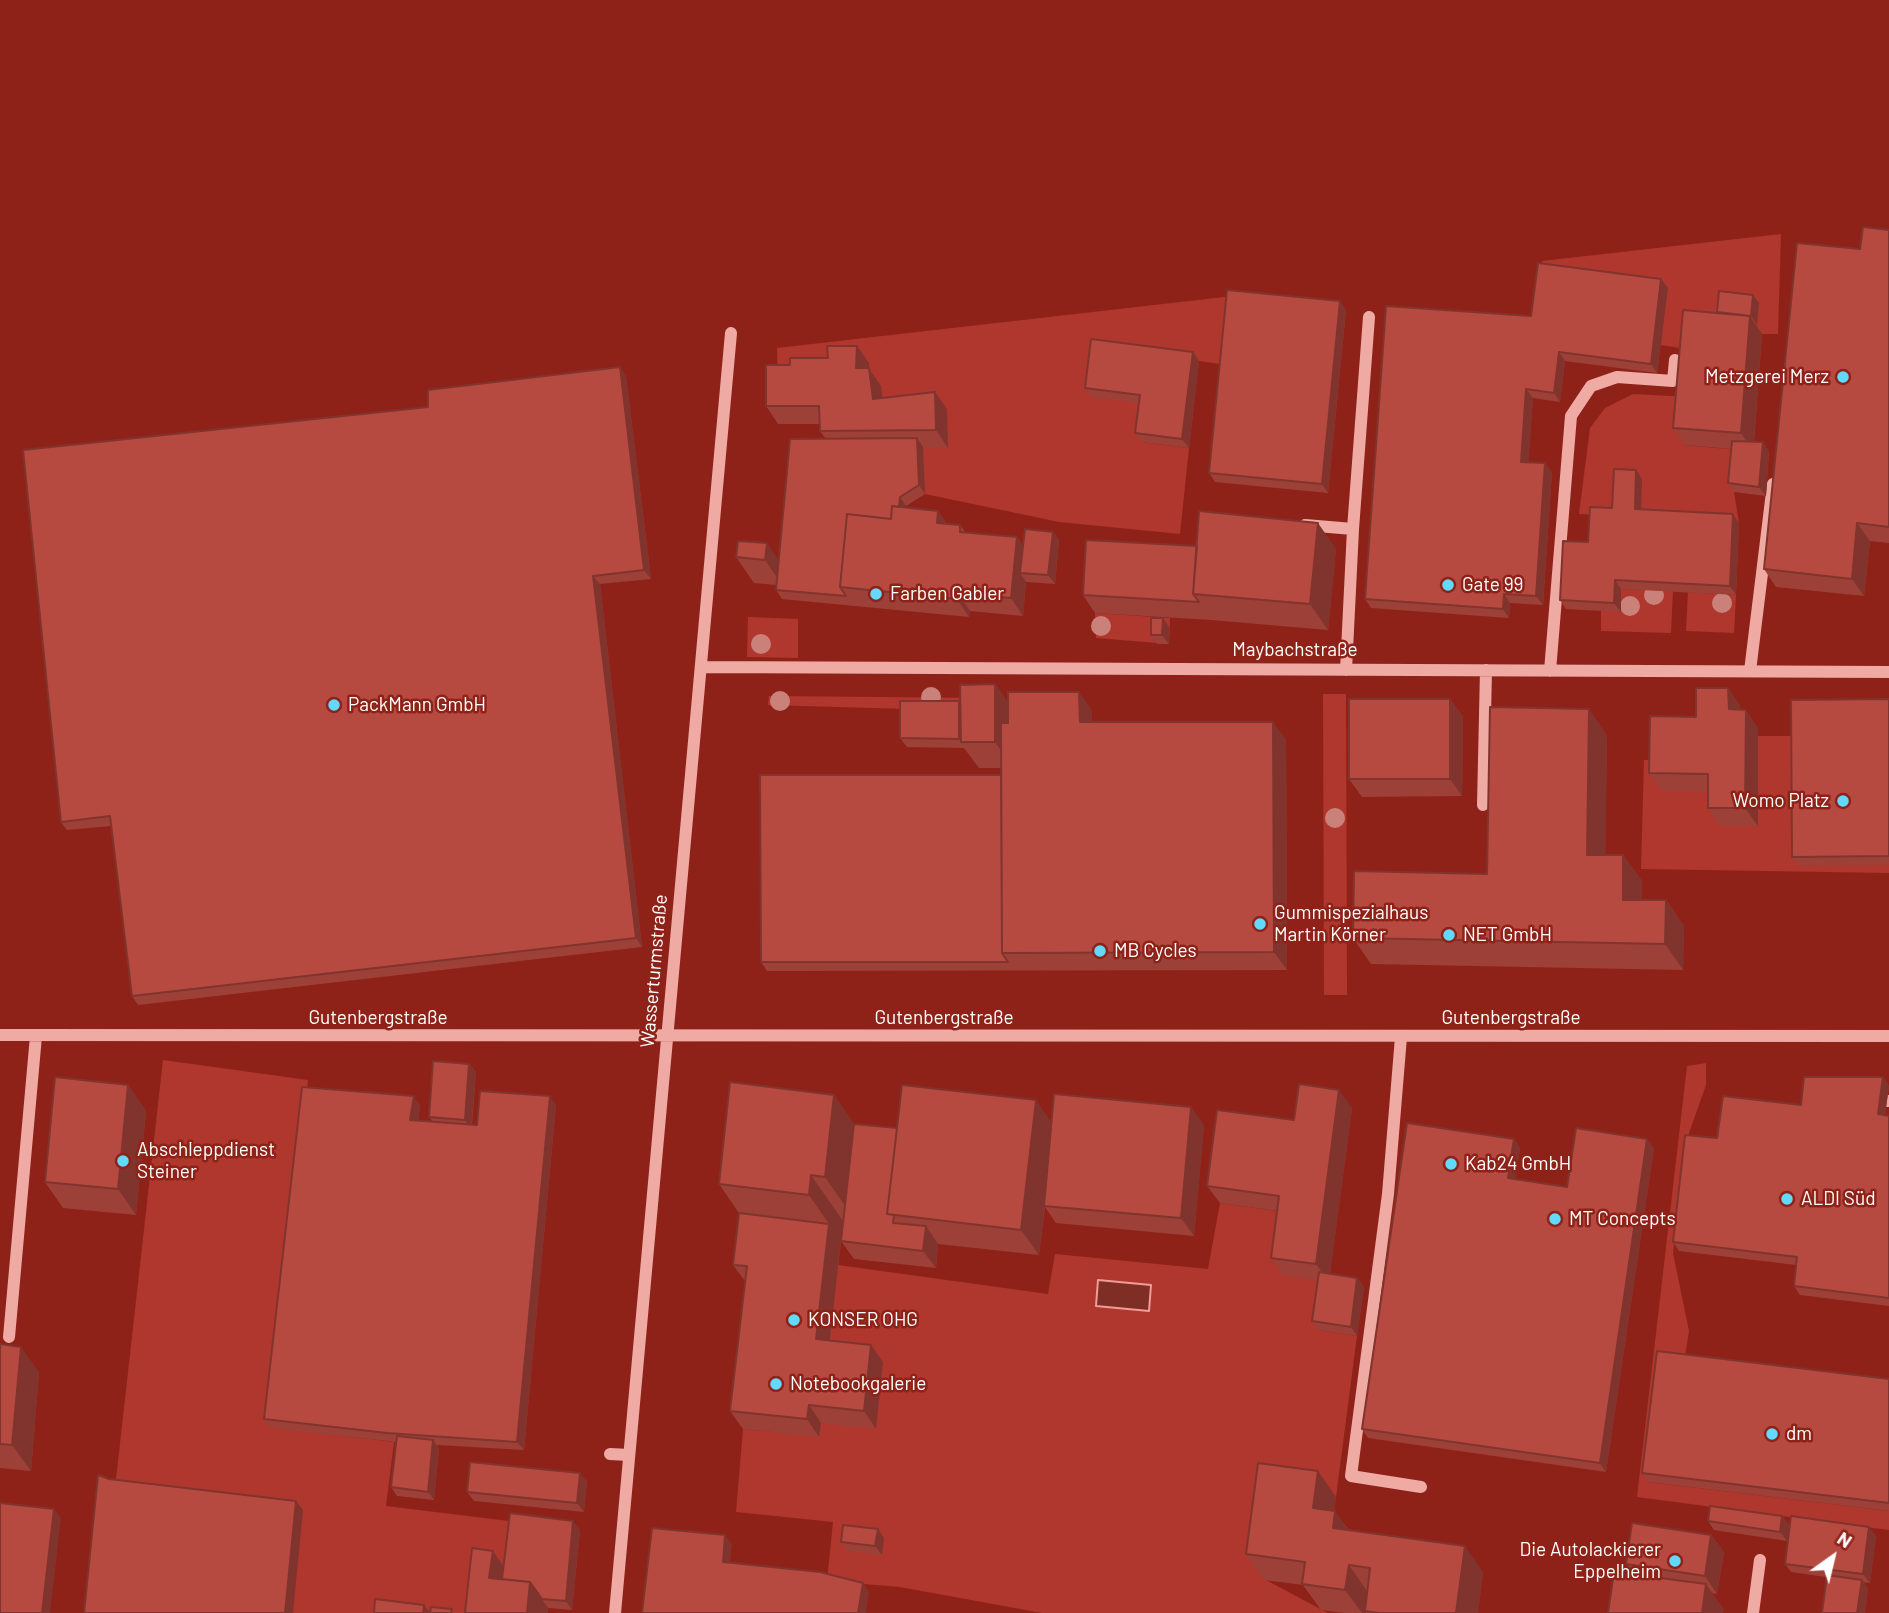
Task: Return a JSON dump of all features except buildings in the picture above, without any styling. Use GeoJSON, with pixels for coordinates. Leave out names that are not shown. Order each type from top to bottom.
{"type":"FeatureCollection","features":[{"type":"Feature","properties":{"kind":"street"},"geometry":{"type":"LineString","coordinates":[[1346,670],[1353,529],[1369,317]]}},
{"type":"Feature","properties":{"kind":"street","name":"Wasserturmstraße"},"geometry":{"type":"LineString","coordinates":[[615,1613],[732,333]]}},
{"type":"Feature","properties":{"kind":"street"},"geometry":{"type":"LineString","coordinates":[[1550,671],[1572,416],[1591,386],[1616,377],[1673,381],[1675,360]]}},
{"type":"Feature","properties":{"kind":"street"},"geometry":{"type":"LineString","coordinates":[[1750,671],[1774,474]]}},
{"type":"Feature","properties":{"kind":"street"},"geometry":{"type":"LineString","coordinates":[[1284,523],[1353,529]]}},
{"type":"Feature","properties":{"kind":"street","name":"Maybachstraße"},"geometry":{"type":"LineString","coordinates":[[701,667],[1889,672]]}},
{"type":"Feature","properties":{"kind":"street"},"geometry":{"type":"LineString","coordinates":[[1483,805],[1486,670]]}},
{"type":"Feature","properties":{"kind":"street","name":"Gutenbergstraße"},"geometry":{"type":"LineString","coordinates":[[0,1035],[667,1038],[1889,1036]]}},
{"type":"Feature","properties":{"kind":"street"},"geometry":{"type":"LineString","coordinates":[[9,1337],[36,1036]]}},
{"type":"Feature","properties":{"kind":"street"},"geometry":{"type":"LineString","coordinates":[[1401,1037],[1388,1194],[1351,1476],[1422,1487]]}},
{"type":"Feature","properties":{"kind":"street"},"geometry":{"type":"LineString","coordinates":[[610,1454],[629,1455]]}},
{"type":"Feature","properties":{"kind":"street"},"geometry":{"type":"LineString","coordinates":[[1753,1613],[1760,1560]]}},
{"type":"Feature","properties":{"kind":"shaded area"},"geometry":{"type":"Polygon","coordinates":[[[1781,234],[1778,334],[1762,334],[1693,350],[1661,345],[1667,288],[1544,272],[1542,261],[1781,234]]]}},
{"type":"Feature","properties":{"kind":"shaded area"},"geometry":{"type":"Polygon","coordinates":[[[1233,296],[1227,365],[1199,361],[1146,404],[1142,442],[1189,448],[1180,534],[1059,522],[925,494],[869,386],[869,364],[778,383],[777,348],[1233,296]]]}},
{"type":"Feature","properties":{"kind":"shaded area"},"geometry":{"type":"Polygon","coordinates":[[[1633,394],[1689,397],[1685,445],[1738,450],[1734,492],[1739,523],[1579,514],[1590,428],[1605,408],[1633,394]]]}},
{"type":"Feature","properties":{"kind":"shaded area"},"geometry":{"type":"Polygon","coordinates":[[[1621,589],[1673,591],[1671,633],[1601,631],[1601,611],[1621,611],[1621,589]]]}},
{"type":"Feature","properties":{"kind":"shaded area"},"geometry":{"type":"Polygon","coordinates":[[[1688,592],[1736,595],[1734,633],[1686,631],[1688,592]]]}},
{"type":"Feature","properties":{"kind":"shaded area"},"geometry":{"type":"Polygon","coordinates":[[[1095,613],[1170,618],[1169,644],[1096,638],[1095,613]]]}},
{"type":"Feature","properties":{"kind":"shaded area"},"geometry":{"type":"Polygon","coordinates":[[[748,617],[798,619],[798,658],[747,657],[748,617]]]}},
{"type":"Feature","properties":{"kind":"shaded area"},"geometry":{"type":"Polygon","coordinates":[[[1323,694],[1346,694],[1347,995],[1324,995],[1323,694]]]}},
{"type":"Feature","properties":{"kind":"shaded area"},"geometry":{"type":"Polygon","coordinates":[[[769,696],[984,698],[978,711],[768,705],[769,696]]]}},
{"type":"Feature","properties":{"kind":"shaded area"},"geometry":{"type":"Polygon","coordinates":[[[1758,736],[1797,736],[1798,865],[1889,865],[1889,873],[1641,869],[1644,760],[1662,760],[1662,791],[1721,791],[1757,826],[1758,736]]]}},
{"type":"Feature","properties":{"kind":"shaded area"},"geometry":{"type":"Polygon","coordinates":[[[163,1060],[308,1080],[270,1427],[394,1442],[386,1506],[517,1522],[511,1577],[485,1613],[293,1613],[115,1488],[163,1060]]]}},
{"type":"Feature","properties":{"kind":"shaded area"},"geometry":{"type":"Polygon","coordinates":[[[1706,1063],[1706,1085],[1689,1133],[1673,1253],[1689,1331],[1684,1362],[1648,1482],[1889,1511],[1889,1530],[1637,1497],[1687,1066],[1706,1063]]]}},
{"type":"Feature","properties":{"kind":"shaded area"},"geometry":{"type":"Polygon","coordinates":[[[1220,1203],[1291,1213],[1325,1281],[1318,1330],[1357,1336],[1336,1497],[1264,1579],[1328,1613],[1042,1613],[900,1587],[827,1581],[833,1522],[736,1512],[743,1429],[819,1436],[838,1265],[1048,1294],[1055,1254],[1208,1269],[1220,1203]]]}},
{"type":"Feature","properties":{"kind":"shaded area"},"geometry":{"type":"Polygon","coordinates":[[[1098,1280],[1151,1285],[1149,1311],[1096,1306],[1098,1280]]]}},
{"type":"Feature","properties":{"kind":"place","name":"Metzgerei Merz"},"geometry":{"type":"Point","coordinates":[1843,377]}},
{"type":"Feature","properties":{"kind":"place","name":"Gate 99"},"geometry":{"type":"Point","coordinates":[1448,585]}},
{"type":"Feature","properties":{"kind":"place","name":"Farben Gabler"},"geometry":{"type":"Point","coordinates":[876,594]}},
{"type":"Feature","properties":{"kind":"place","name":"PackMann GmbH"},"geometry":{"type":"Point","coordinates":[334,705]}},
{"type":"Feature","properties":{"kind":"place","name":"Womo Platz"},"geometry":{"type":"Point","coordinates":[1843,801]}},
{"type":"Feature","properties":{"kind":"place","name":"Gummispezialhaus Martin Körner"},"geometry":{"type":"Point","coordinates":[1260,924]}},
{"type":"Feature","properties":{"kind":"place","name":"NET GmbH"},"geometry":{"type":"Point","coordinates":[1449,935]}},
{"type":"Feature","properties":{"kind":"place","name":"MB Cycles"},"geometry":{"type":"Point","coordinates":[1100,951]}},
{"type":"Feature","properties":{"kind":"place","name":"Abschleppdienst Steiner"},"geometry":{"type":"Point","coordinates":[123,1161]}},
{"type":"Feature","properties":{"kind":"place","name":"Kab24 GmbH"},"geometry":{"type":"Point","coordinates":[1451,1164]}},
{"type":"Feature","properties":{"kind":"place","name":"ALDI Süd"},"geometry":{"type":"Point","coordinates":[1787,1199]}},
{"type":"Feature","properties":{"kind":"place","name":"MT Concepts"},"geometry":{"type":"Point","coordinates":[1555,1219]}},
{"type":"Feature","properties":{"kind":"place","name":"KONSER OHG"},"geometry":{"type":"Point","coordinates":[794,1320]}},
{"type":"Feature","properties":{"kind":"place","name":"Notebookgalerie"},"geometry":{"type":"Point","coordinates":[776,1384]}},
{"type":"Feature","properties":{"kind":"place","name":"dm"},"geometry":{"type":"Point","coordinates":[1772,1434]}},
{"type":"Feature","properties":{"kind":"place","name":"Die Autolackierer Eppelheim"},"geometry":{"type":"Point","coordinates":[1675,1561]}}]}
